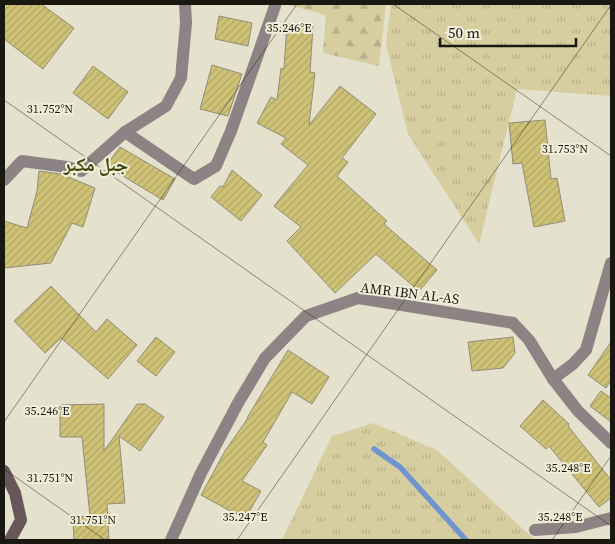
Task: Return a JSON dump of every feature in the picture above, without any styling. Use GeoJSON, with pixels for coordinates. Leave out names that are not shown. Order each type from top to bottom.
{"type":"FeatureCollection","features":[{"type":"Feature","properties":{"kind":"street"},"geometry":{"type":"LineString","coordinates":[[4,180],[22,161],[67,167],[81,171],[125,132],[166,106],[181,78],[186,23],[185,4]]}},
{"type":"Feature","properties":{"kind":"street"},"geometry":{"type":"LineString","coordinates":[[125,132],[194,180],[216,166],[231,131],[276,6]]}},
{"type":"Feature","properties":{"kind":"street"},"geometry":{"type":"LineString","coordinates":[[553,379],[573,364],[586,350],[611,263]]}},
{"type":"Feature","properties":{"kind":"street","name":"AMR IBN AL-AS"},"geometry":{"type":"LineString","coordinates":[[171,540],[206,464],[238,403],[265,358],[306,316],[358,298],[513,323],[529,340],[553,379],[578,411],[611,443]]}},
{"type":"Feature","properties":{"kind":"street"},"geometry":{"type":"LineString","coordinates":[[4,471],[15,493],[21,520],[10,540]]}},
{"type":"Feature","properties":{"kind":"street"},"geometry":{"type":"LineString","coordinates":[[535,530],[576,527],[611,518]]}},
{"type":"Feature","properties":{"kind":"green space"},"geometry":{"type":"Polygon","coordinates":[[[285,4],[386,4],[379,66],[323,53],[326,15],[285,4]]]}},
{"type":"Feature","properties":{"kind":"green space"},"geometry":{"type":"Polygon","coordinates":[[[391,4],[611,4],[611,96],[517,89],[479,244],[408,134],[386,44],[391,4]]]}},
{"type":"Feature","properties":{"kind":"green space"},"geometry":{"type":"Polygon","coordinates":[[[373,423],[437,450],[535,540],[282,540],[332,436],[373,423]]]}},
{"type":"Feature","properties":{"kind":"building"},"geometry":{"type":"Polygon","coordinates":[[[4,4],[41,4],[74,28],[43,69],[4,39],[4,4]]]}},
{"type":"Feature","properties":{"kind":"building"},"geometry":{"type":"Polygon","coordinates":[[[219,16],[252,23],[248,46],[215,39],[219,16]]]}},
{"type":"Feature","properties":{"kind":"building"},"geometry":{"type":"Polygon","coordinates":[[[287,24],[313,26],[310,72],[315,73],[309,125],[340,86],[376,114],[342,158],[348,162],[337,176],[387,221],[384,224],[437,270],[419,291],[376,254],[335,293],[287,241],[301,227],[274,206],[308,165],[281,144],[286,138],[257,123],[271,97],[277,100],[281,68],[284,69],[287,24]]]}},
{"type":"Feature","properties":{"kind":"building"},"geometry":{"type":"Polygon","coordinates":[[[212,65],[242,74],[228,116],[200,109],[212,65]]]}},
{"type":"Feature","properties":{"kind":"building"},"geometry":{"type":"Polygon","coordinates":[[[93,66],[128,92],[108,119],[73,93],[93,66]]]}},
{"type":"Feature","properties":{"kind":"building"},"geometry":{"type":"Polygon","coordinates":[[[545,120],[551,179],[557,178],[565,221],[534,227],[522,163],[513,164],[509,123],[545,120]]]}},
{"type":"Feature","properties":{"kind":"building"},"geometry":{"type":"Polygon","coordinates":[[[120,147],[175,179],[163,200],[106,166],[120,147]]]}},
{"type":"Feature","properties":{"kind":"building"},"geometry":{"type":"Polygon","coordinates":[[[232,170],[262,195],[241,221],[211,197],[220,186],[223,187],[232,170]]]}},
{"type":"Feature","properties":{"kind":"building"},"geometry":{"type":"Polygon","coordinates":[[[39,171],[61,174],[95,188],[83,227],[72,223],[51,263],[4,268],[4,221],[27,228],[37,191],[39,171]]]}},
{"type":"Feature","properties":{"kind":"building"},"geometry":{"type":"Polygon","coordinates":[[[51,286],[96,332],[107,319],[137,345],[108,379],[61,338],[45,353],[14,321],[51,286]]]}},
{"type":"Feature","properties":{"kind":"building"},"geometry":{"type":"Polygon","coordinates":[[[156,337],[175,352],[156,376],[137,361],[156,337]]]}},
{"type":"Feature","properties":{"kind":"building"},"geometry":{"type":"Polygon","coordinates":[[[513,337],[515,353],[503,368],[472,371],[468,342],[513,337]]]}},
{"type":"Feature","properties":{"kind":"building"},"geometry":{"type":"Polygon","coordinates":[[[611,342],[611,380],[606,388],[588,375],[611,342]]]}},
{"type":"Feature","properties":{"kind":"building"},"geometry":{"type":"Polygon","coordinates":[[[288,350],[329,377],[312,404],[292,392],[263,442],[267,445],[242,481],[261,491],[245,519],[201,495],[225,451],[248,418],[288,350]]]}},
{"type":"Feature","properties":{"kind":"building"},"geometry":{"type":"Polygon","coordinates":[[[601,391],[611,398],[611,422],[590,406],[601,391]]]}},
{"type":"Feature","properties":{"kind":"building"},"geometry":{"type":"Polygon","coordinates":[[[543,400],[569,424],[568,426],[611,480],[611,498],[599,507],[549,446],[546,449],[520,426],[543,400]]]}},
{"type":"Feature","properties":{"kind":"building"},"geometry":{"type":"Polygon","coordinates":[[[104,404],[104,451],[137,404],[145,404],[164,417],[140,451],[119,436],[125,503],[107,504],[109,540],[74,540],[73,517],[90,516],[82,437],[60,437],[60,405],[104,404]]]}},
{"type":"Feature","properties":{"kind":"waterway"},"geometry":{"type":"LineString","coordinates":[[374,449],[400,467],[466,540]]}},
{"type":"Feature","properties":{"kind":"district","name":"جبل مكبر"},"geometry":{"type":"Point","coordinates":[96,164]}}]}
